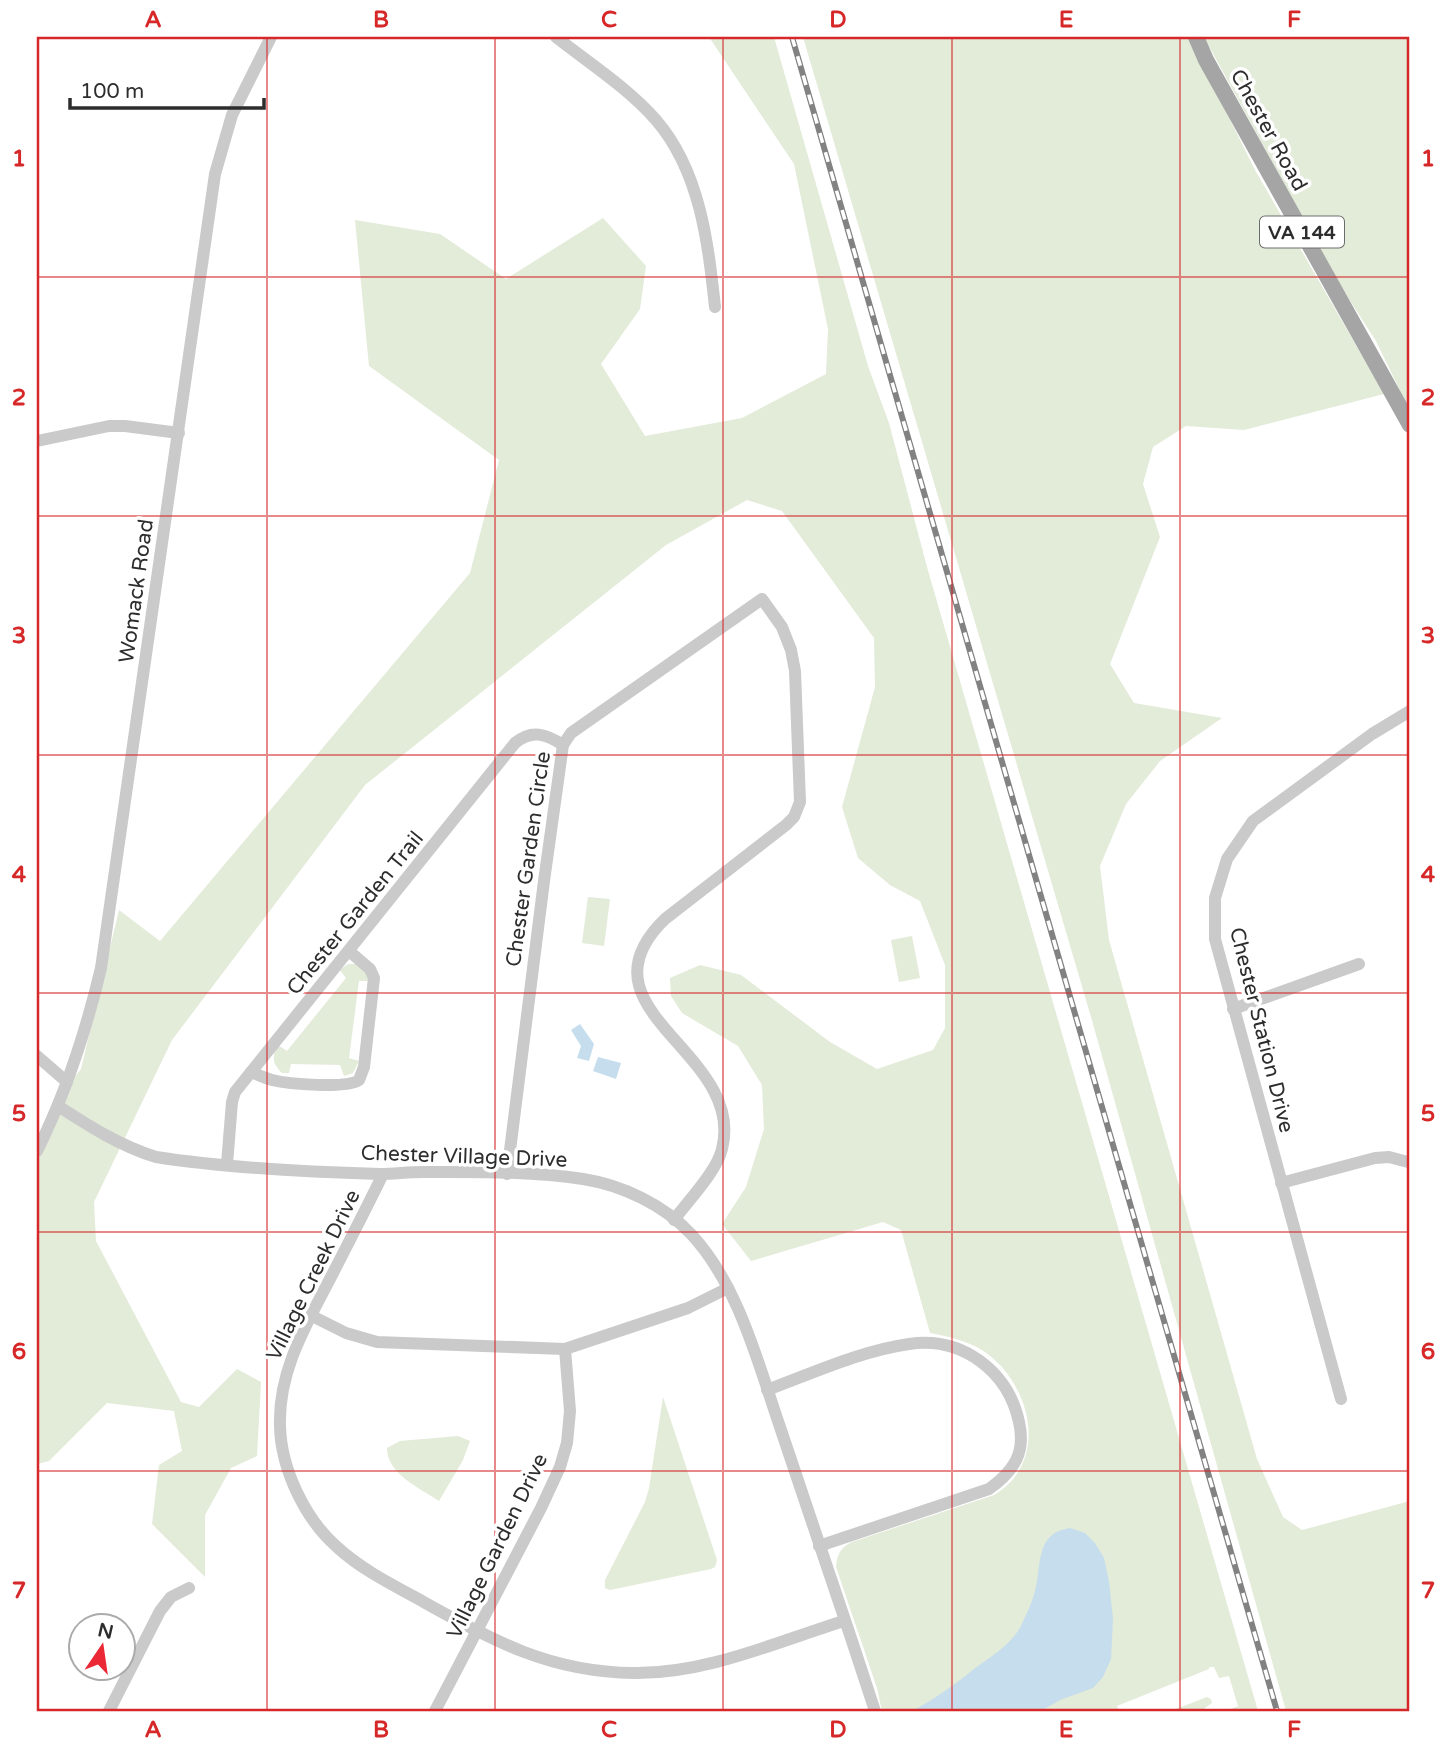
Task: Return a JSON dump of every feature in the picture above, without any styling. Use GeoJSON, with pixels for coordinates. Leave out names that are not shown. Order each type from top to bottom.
{"type":"FeatureCollection","features":[{"type":"Feature","properties":{"kind":"main road","name":"Chester Road"},"geometry":{"type":"LineString","coordinates":[[1196,37],[1206,60],[1410,425]]}},
{"type":"Feature","properties":{"kind":"street","name":"Womack Road"},"geometry":{"type":"LineString","coordinates":[[37,1151],[67,1082],[90,1014],[101,968],[219,153],[232,115],[271,37]]}},
{"type":"Feature","properties":{"kind":"street"},"geometry":{"type":"LineString","coordinates":[[556,37],[638,102],[669,136],[690,177],[708,238],[715,307]]}},
{"type":"Feature","properties":{"kind":"street"},"geometry":{"type":"LineString","coordinates":[[37,442],[109,426],[179,433]]}},
{"type":"Feature","properties":{"kind":"street","name":"Chester Garden Circle"},"geometry":{"type":"LineString","coordinates":[[507,1174],[563,745],[571,733],[762,599],[782,628],[791,650],[795,671],[801,794],[797,810],[786,825],[664,919],[648,935],[640,950],[637,968],[638,984],[646,1003],[715,1090],[723,1109],[726,1131],[722,1153],[674,1220]]}},
{"type":"Feature","properties":{"kind":"street","name":"Chester Station Drive"},"geometry":{"type":"LineString","coordinates":[[1341,1399],[1214,939],[1215,898],[1227,859],[1253,821],[1372,734],[1410,711]]}},
{"type":"Feature","properties":{"kind":"street","name":"Chester Garden Trail"},"geometry":{"type":"LineString","coordinates":[[227,1164],[232,1102],[235,1092],[251,1072],[515,743],[523,736],[534,734],[551,737],[563,745]]}},
{"type":"Feature","properties":{"kind":"street"},"geometry":{"type":"LineString","coordinates":[[251,1072],[283,1082],[347,1084],[359,1080],[364,1067],[374,978],[370,969],[349,951]]}},
{"type":"Feature","properties":{"kind":"street"},"geometry":{"type":"LineString","coordinates":[[1233,1009],[1359,964]]}},
{"type":"Feature","properties":{"kind":"street"},"geometry":{"type":"LineString","coordinates":[[37,1056],[67,1082]]}},
{"type":"Feature","properties":{"kind":"street","name":"Chester Village Drive"},"geometry":{"type":"LineString","coordinates":[[58,1106],[107,1136],[141,1152],[174,1160],[383,1174],[507,1174],[583,1179],[616,1187],[648,1202],[674,1220],[697,1242],[728,1288],[767,1390],[875,1711]]}},
{"type":"Feature","properties":{"kind":"street"},"geometry":{"type":"LineString","coordinates":[[1281,1183],[1375,1158],[1389,1157],[1408,1162]]}},
{"type":"Feature","properties":{"kind":"street","name":"Village Creek Drive"},"geometry":{"type":"LineString","coordinates":[[383,1174],[295,1348],[283,1384],[280,1427],[286,1464],[307,1511],[337,1547],[369,1570],[507,1647],[547,1661],[592,1670],[635,1673],[681,1670],[719,1661],[844,1621]]}},
{"type":"Feature","properties":{"kind":"street"},"geometry":{"type":"LineString","coordinates":[[312,1316],[346,1333],[377,1342],[565,1349],[688,1308],[728,1288]]}},
{"type":"Feature","properties":{"kind":"street"},"geometry":{"type":"LineString","coordinates":[[767,1390],[873,1352],[912,1343],[942,1345],[968,1354],[991,1367],[1007,1388],[1017,1413],[1022,1435],[1018,1457],[1007,1476],[989,1489],[819,1546]]}},
{"type":"Feature","properties":{"kind":"street","name":"Village Garden Drive"},"geometry":{"type":"LineString","coordinates":[[435,1711],[560,1467],[567,1443],[570,1411],[565,1349]]}},
{"type":"Feature","properties":{"kind":"street"},"geometry":{"type":"LineString","coordinates":[[109,1711],[160,1611],[171,1597],[188,1588]]}},
{"type":"Feature","properties":{"kind":"green space"},"geometry":{"type":"Polygon","coordinates":[[[709,37],[774,37],[868,366],[889,423],[927,567],[1258,1711],[1231,1711],[1238,1706],[1229,1676],[1219,1678],[1214,1667],[1209,1667],[1117,1706],[1119,1711],[882,1711],[877,1688],[836,1567],[842,1549],[852,1542],[994,1495],[1012,1480],[1023,1462],[1028,1443],[1028,1422],[1013,1381],[999,1364],[970,1344],[930,1333],[901,1230],[883,1222],[751,1261],[722,1224],[746,1187],[764,1129],[762,1085],[738,1046],[682,1013],[671,996],[670,978],[700,965],[741,975],[830,1042],[877,1069],[933,1050],[945,1028],[945,965],[920,901],[890,885],[858,858],[842,807],[875,687],[874,638],[782,511],[747,500],[666,545],[365,785],[172,1040],[94,1202],[96,1241],[181,1402],[199,1407],[237,1369],[261,1382],[257,1456],[231,1468],[205,1515],[205,1577],[152,1524],[159,1465],[182,1451],[174,1411],[107,1403],[49,1461],[37,1464],[37,1153],[69,1084],[81,1069],[119,910],[160,941],[470,573],[499,460],[369,366],[355,220],[440,234],[506,279],[603,218],[646,266],[640,309],[601,364],[645,436],[742,418],[826,374],[828,329],[794,164],[709,37]]]}},
{"type":"Feature","properties":{"kind":"green space"},"geometry":{"type":"Polygon","coordinates":[[[803,37],[1189,37],[1255,170],[1384,394],[1244,430],[1186,426],[1153,447],[1143,484],[1160,537],[1110,664],[1134,703],[1222,718],[1160,761],[1126,804],[1100,866],[1109,940],[1257,1459],[1283,1517],[1302,1530],[1410,1501],[1410,1711],[1286,1711],[1091,1017],[803,37]]]}},
{"type":"Feature","properties":{"kind":"green space"},"geometry":{"type":"Polygon","coordinates":[[[1204,37],[1410,37],[1410,411],[1376,341],[1336,279],[1204,37]]]}},
{"type":"Feature","properties":{"kind":"green space"},"geometry":{"type":"Polygon","coordinates":[[[588,897],[610,899],[604,946],[582,943],[588,897]]]}},
{"type":"Feature","properties":{"kind":"green space"},"geometry":{"type":"Polygon","coordinates":[[[912,936],[920,978],[899,982],[891,940],[912,936]]]}},
{"type":"Feature","properties":{"kind":"green space"},"geometry":{"type":"Polygon","coordinates":[[[348,964],[356,964],[369,973],[368,981],[359,981],[349,1058],[359,1061],[353,1073],[344,1076],[340,1065],[291,1064],[289,1073],[282,1073],[274,1060],[278,1045],[287,1051],[346,978],[340,970],[348,964]]]}},
{"type":"Feature","properties":{"kind":"green space"},"geometry":{"type":"Polygon","coordinates":[[[663,1397],[717,1560],[715,1567],[711,1569],[610,1590],[605,1588],[605,1580],[645,1502],[649,1488],[663,1397]]]}},
{"type":"Feature","properties":{"kind":"green space"},"geometry":{"type":"Polygon","coordinates":[[[458,1436],[470,1441],[463,1460],[439,1501],[398,1473],[388,1457],[387,1448],[400,1441],[458,1436]]]}},
{"type":"Feature","properties":{"kind":"green space"},"geometry":{"type":"Polygon","coordinates":[[[1207,1697],[1212,1703],[1205,1711],[1171,1711],[1207,1697]]]}},
{"type":"Feature","properties":{"kind":"water"},"geometry":{"type":"Polygon","coordinates":[[[580,1024],[594,1044],[589,1061],[577,1058],[581,1046],[571,1030],[580,1024]]]}},
{"type":"Feature","properties":{"kind":"water"},"geometry":{"type":"Polygon","coordinates":[[[598,1057],[621,1063],[616,1079],[593,1071],[598,1057]]]}},
{"type":"Feature","properties":{"kind":"water"},"geometry":{"type":"Polygon","coordinates":[[[1070,1528],[1085,1533],[1104,1558],[1113,1619],[1111,1659],[1103,1677],[1093,1688],[1060,1700],[1041,1711],[912,1711],[952,1686],[1011,1639],[1021,1626],[1032,1600],[1045,1543],[1059,1531],[1070,1528]]]}},
{"type":"Feature","properties":{"kind":"railway"},"geometry":{"type":"LineString","coordinates":[[792,37],[1277,1711]]}}]}
